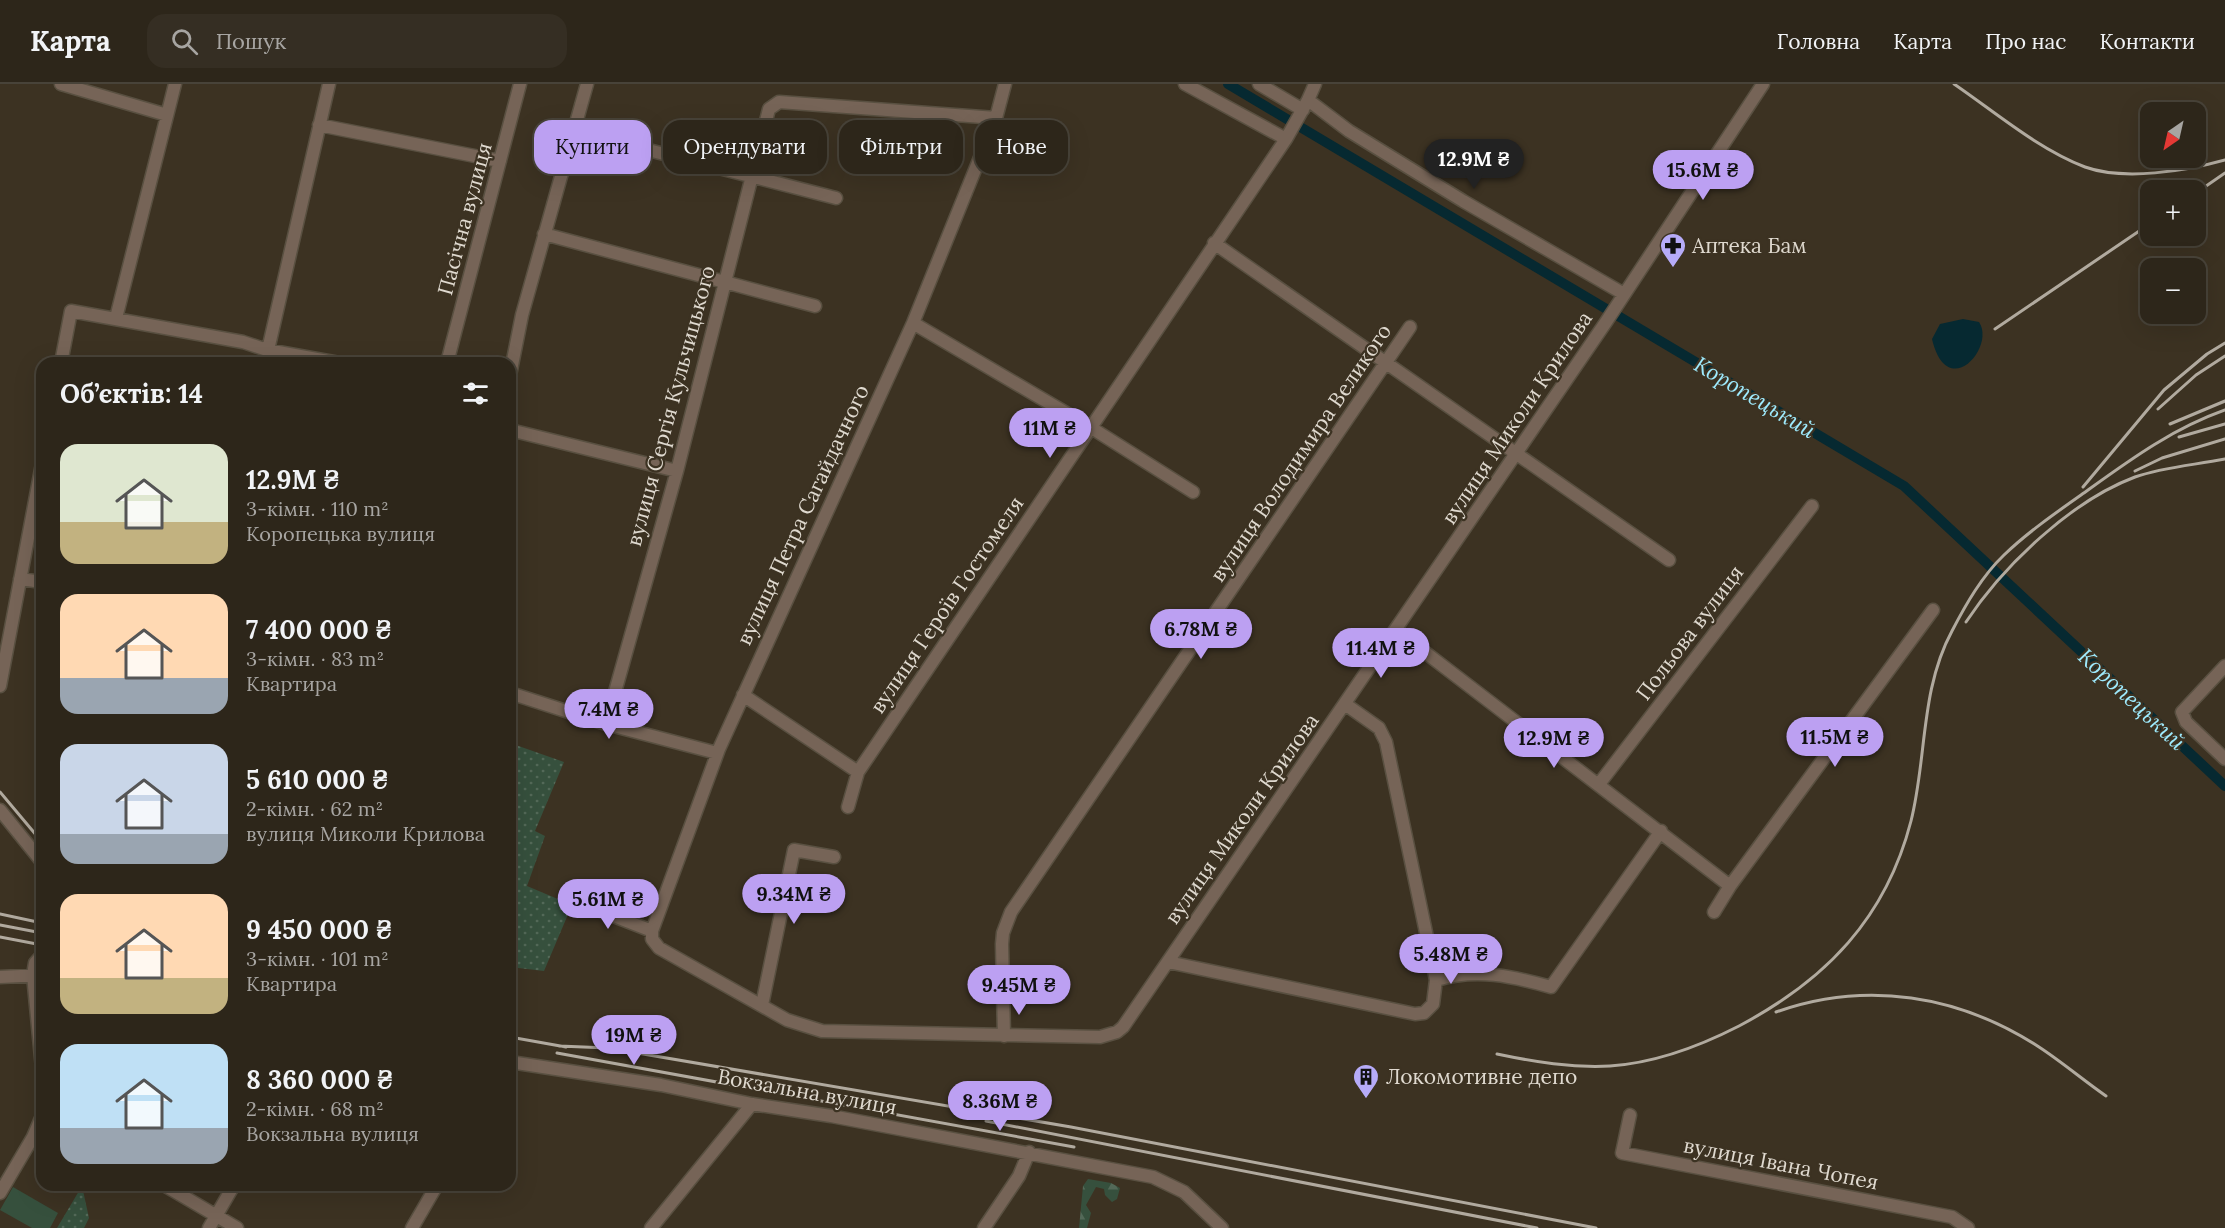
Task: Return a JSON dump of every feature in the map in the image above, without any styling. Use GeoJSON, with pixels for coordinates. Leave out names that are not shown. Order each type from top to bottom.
{"type":"FeatureCollection","features":[{"type":"Feature","properties":{"kind":"street"},"geometry":{"type":"LineString","coordinates":[[61,84],[167,115]]}},
{"type":"Feature","properties":{"kind":"street"},"geometry":{"type":"LineString","coordinates":[[116,318],[175,84]]}},
{"type":"Feature","properties":{"kind":"street"},"geometry":{"type":"LineString","coordinates":[[266,357],[329,84]]}},
{"type":"Feature","properties":{"kind":"street","name":"Пасічна вулиця"},"geometry":{"type":"LineString","coordinates":[[449,357],[520,84]]}},
{"type":"Feature","properties":{"kind":"street"},"geometry":{"type":"LineString","coordinates":[[577,120],[587,84]]}},
{"type":"Feature","properties":{"kind":"street","name":"вулиця Петра Сагайдачного"},"geometry":{"type":"LineString","coordinates":[[652,931],[717,753],[913,323],[996,118],[1005,84]]}},
{"type":"Feature","properties":{"kind":"street"},"geometry":{"type":"LineString","coordinates":[[1185,84],[1298,120],[1340,124],[1622,298]]}},
{"type":"Feature","properties":{"kind":"street"},"geometry":{"type":"LineString","coordinates":[[1258,84],[1298,120]]}},
{"type":"Feature","properties":{"kind":"street","name":"вулиця Героїв Гостомеля"},"geometry":{"type":"LineString","coordinates":[[848,807],[858,772],[1298,120],[1315,84]]}},
{"type":"Feature","properties":{"kind":"street","name":"вулиця Миколи Крилова"},"geometry":{"type":"LineString","coordinates":[[652,931],[652,939],[659,948],[787,1020],[822,1031],[1100,1037],[1117,1032],[1168,962],[1606,322],[1763,84]]}},
{"type":"Feature","properties":{"kind":"street","name":"вулиця Сергія Кульчицького"},"geometry":{"type":"LineString","coordinates":[[606,724],[677,471],[765,115],[779,102],[996,118]]}},
{"type":"Feature","properties":{"kind":"street"},"geometry":{"type":"LineString","coordinates":[[319,125],[500,161]]}},
{"type":"Feature","properties":{"kind":"street"},"geometry":{"type":"LineString","coordinates":[[651,151],[836,198]]}},
{"type":"Feature","properties":{"kind":"street"},"geometry":{"type":"LineString","coordinates":[[514,357],[522,315],[561,174]]}},
{"type":"Feature","properties":{"kind":"street"},"geometry":{"type":"LineString","coordinates":[[544,234],[815,306]]}},
{"type":"Feature","properties":{"kind":"street"},"geometry":{"type":"LineString","coordinates":[[1214,243],[1669,560]]}},
{"type":"Feature","properties":{"kind":"street"},"geometry":{"type":"LineString","coordinates":[[62,357],[71,311],[243,342],[267,350],[306,357]]}},
{"type":"Feature","properties":{"kind":"street"},"geometry":{"type":"LineString","coordinates":[[913,323],[1090,427],[1193,492]]}},
{"type":"Feature","properties":{"kind":"street","name":"вулиця Володимира Великого"},"geometry":{"type":"LineString","coordinates":[[1004,1036],[1002,944],[1003,933],[1011,912],[1410,327]]}},
{"type":"Feature","properties":{"kind":"street"},"geometry":{"type":"LineString","coordinates":[[516,431],[677,471]]}},
{"type":"Feature","properties":{"kind":"street"},"geometry":{"type":"LineString","coordinates":[[0,686],[36,495]]}},
{"type":"Feature","properties":{"kind":"street","name":"Польова вулиця"},"geometry":{"type":"LineString","coordinates":[[1599,784],[1812,506]]}},
{"type":"Feature","properties":{"kind":"street"},"geometry":{"type":"LineString","coordinates":[[20,579],[36,581]]}},
{"type":"Feature","properties":{"kind":"street"},"geometry":{"type":"LineString","coordinates":[[1714,912],[1730,886],[1933,610]]}},
{"type":"Feature","properties":{"kind":"street"},"geometry":{"type":"LineString","coordinates":[[1396,630],[1730,886]]}},
{"type":"Feature","properties":{"kind":"street"},"geometry":{"type":"LineString","coordinates":[[2225,666],[2182,712],[2186,722],[2225,759]]}},
{"type":"Feature","properties":{"kind":"street"},"geometry":{"type":"LineString","coordinates":[[516,695],[606,724],[717,753]]}},
{"type":"Feature","properties":{"kind":"street"},"geometry":{"type":"LineString","coordinates":[[743,695],[858,772]]}},
{"type":"Feature","properties":{"kind":"street"},"geometry":{"type":"LineString","coordinates":[[1168,962],[1415,1014],[1424,1013],[1433,1005],[1436,980],[1386,742],[1379,728],[1345,704]]}},
{"type":"Feature","properties":{"kind":"street"},"geometry":{"type":"LineString","coordinates":[[0,810],[36,854]]}},
{"type":"Feature","properties":{"kind":"street"},"geometry":{"type":"LineString","coordinates":[[1436,980],[1465,973],[1492,973],[1551,987],[1661,831]]}},
{"type":"Feature","properties":{"kind":"street"},"geometry":{"type":"LineString","coordinates":[[762,1005],[794,850],[834,857]]}},
{"type":"Feature","properties":{"kind":"street"},"geometry":{"type":"LineString","coordinates":[[575,901],[652,931]]}},
{"type":"Feature","properties":{"kind":"street"},"geometry":{"type":"LineString","coordinates":[[0,977],[36,975]]}},
{"type":"Feature","properties":{"kind":"street","name":"Вокзальна вулиця"},"geometry":{"type":"LineString","coordinates":[[516,1063],[661,1085],[752,1104],[1029,1152],[1164,1181],[1184,1192],[1222,1228]]}},
{"type":"Feature","properties":{"kind":"street"},"geometry":{"type":"LineString","coordinates":[[651,1228],[752,1104]]}},
{"type":"Feature","properties":{"kind":"street","name":"вулиця Івана Чопея"},"geometry":{"type":"LineString","coordinates":[[1630,1115],[1622,1153],[1952,1217],[1968,1228]]}},
{"type":"Feature","properties":{"kind":"street"},"geometry":{"type":"LineString","coordinates":[[0,1193],[36,1130]]}},
{"type":"Feature","properties":{"kind":"street"},"geometry":{"type":"LineString","coordinates":[[984,1228],[1020,1174],[1029,1152]]}},
{"type":"Feature","properties":{"kind":"street"},"geometry":{"type":"LineString","coordinates":[[174,1191],[237,1228]]}},
{"type":"Feature","properties":{"kind":"street"},"geometry":{"type":"LineString","coordinates":[[209,1228],[231,1191]]}},
{"type":"Feature","properties":{"kind":"street"},"geometry":{"type":"LineString","coordinates":[[412,1228],[434,1191]]}},
{"type":"Feature","properties":{"kind":"green space"},"geometry":{"type":"Polygon","coordinates":[[[516,745],[564,762],[535,831],[545,836],[527,886],[572,905],[544,971],[516,968],[516,745]]]}},
{"type":"Feature","properties":{"kind":"green space"},"geometry":{"type":"Polygon","coordinates":[[[1088,1179],[1111,1183],[1120,1188],[1117,1199],[1112,1202],[1105,1195],[1104,1189],[1096,1187],[1086,1205],[1091,1213],[1087,1228],[1079,1228],[1083,1186],[1088,1179]]]}},
{"type":"Feature","properties":{"kind":"green space"},"geometry":{"type":"Polygon","coordinates":[[[13,1187],[58,1213],[50,1228],[32,1228],[0,1210],[13,1187]]]}},
{"type":"Feature","properties":{"kind":"green space"},"geometry":{"type":"Polygon","coordinates":[[[79,1191],[83,1191],[89,1218],[84,1228],[57,1228],[79,1191]]]}},
{"type":"Feature","properties":{"kind":"water"},"geometry":{"type":"Polygon","coordinates":[[[1963,319],[1979,322],[1982,333],[1981,344],[1976,355],[1967,364],[1958,368],[1948,367],[1939,358],[1932,339],[1940,324],[1963,319]]]}},
{"type":"Feature","properties":{"kind":"waterway","name":"Коропецький"},"geometry":{"type":"LineString","coordinates":[[1228,84],[1904,486],[2225,786]]}},
{"type":"Feature","properties":{"kind":"railway"},"geometry":{"type":"LineString","coordinates":[[1954,84],[2034,140],[2085,167],[2136,174],[2174,171],[2225,160]]}},
{"type":"Feature","properties":{"kind":"railway"},"geometry":{"type":"LineString","coordinates":[[2206,186],[2225,173]]}},
{"type":"Feature","properties":{"kind":"railway"},"geometry":{"type":"LineString","coordinates":[[1995,329],[2140,230]]}},
{"type":"Feature","properties":{"kind":"railway"},"geometry":{"type":"LineString","coordinates":[[2083,487],[2164,390],[2207,354],[2225,343]]}},
{"type":"Feature","properties":{"kind":"railway"},"geometry":{"type":"LineString","coordinates":[[2158,409],[2196,375],[2225,356]]}},
{"type":"Feature","properties":{"kind":"railway"},"geometry":{"type":"LineString","coordinates":[[2170,424],[2225,401]]}},
{"type":"Feature","properties":{"kind":"railway"},"geometry":{"type":"LineString","coordinates":[[1497,1054],[1525,1060],[1582,1066],[1610,1066],[1660,1057],[1693,1047],[1739,1026],[1799,988],[1825,966],[1848,943],[1869,916],[1900,856],[1916,797],[1934,677],[1952,631],[1982,581],[1996,563],[2022,539],[2115,470],[2186,427],[2225,410]]}},
{"type":"Feature","properties":{"kind":"railway"},"geometry":{"type":"LineString","coordinates":[[2179,437],[2225,424]]}},
{"type":"Feature","properties":{"kind":"railway"},"geometry":{"type":"LineString","coordinates":[[2135,471],[2162,458],[2225,439]]}},
{"type":"Feature","properties":{"kind":"railway"},"geometry":{"type":"LineString","coordinates":[[1966,622],[1999,579],[2019,558],[2063,519],[2087,502],[2135,477],[2168,468],[2225,459]]}},
{"type":"Feature","properties":{"kind":"railway"},"geometry":{"type":"LineString","coordinates":[[0,792],[36,835]]}},
{"type":"Feature","properties":{"kind":"railway"},"geometry":{"type":"LineString","coordinates":[[0,914],[36,922]]}},
{"type":"Feature","properties":{"kind":"railway"},"geometry":{"type":"LineString","coordinates":[[0,925],[36,932]]}},
{"type":"Feature","properties":{"kind":"railway"},"geometry":{"type":"LineString","coordinates":[[0,937],[36,944]]}},
{"type":"Feature","properties":{"kind":"railway"},"geometry":{"type":"LineString","coordinates":[[1776,1012],[1810,1002],[1878,995],[1911,998],[1944,1005],[1977,1015],[2008,1029],[2048,1053],[2106,1096]]}},
{"type":"Feature","properties":{"kind":"railway"},"geometry":{"type":"LineString","coordinates":[[516,1038],[566,1047]]}},
{"type":"Feature","properties":{"kind":"railway"},"geometry":{"type":"LineString","coordinates":[[559,1046],[608,1048],[1071,1127],[1596,1228]]}},
{"type":"Feature","properties":{"kind":"railway"},"geometry":{"type":"LineString","coordinates":[[557,1053],[1074,1147]]}},
{"type":"Feature","properties":{"kind":"railway"},"geometry":{"type":"LineString","coordinates":[[986,1121],[1537,1228]]}},
{"type":"Feature","properties":{"kind":"place","name":"Аптека Бам"},"geometry":{"type":"Point","coordinates":[1673,269]}},
{"type":"Feature","properties":{"kind":"place","name":"Локомотивне депо"},"geometry":{"type":"Point","coordinates":[1366,1100]}}]}
